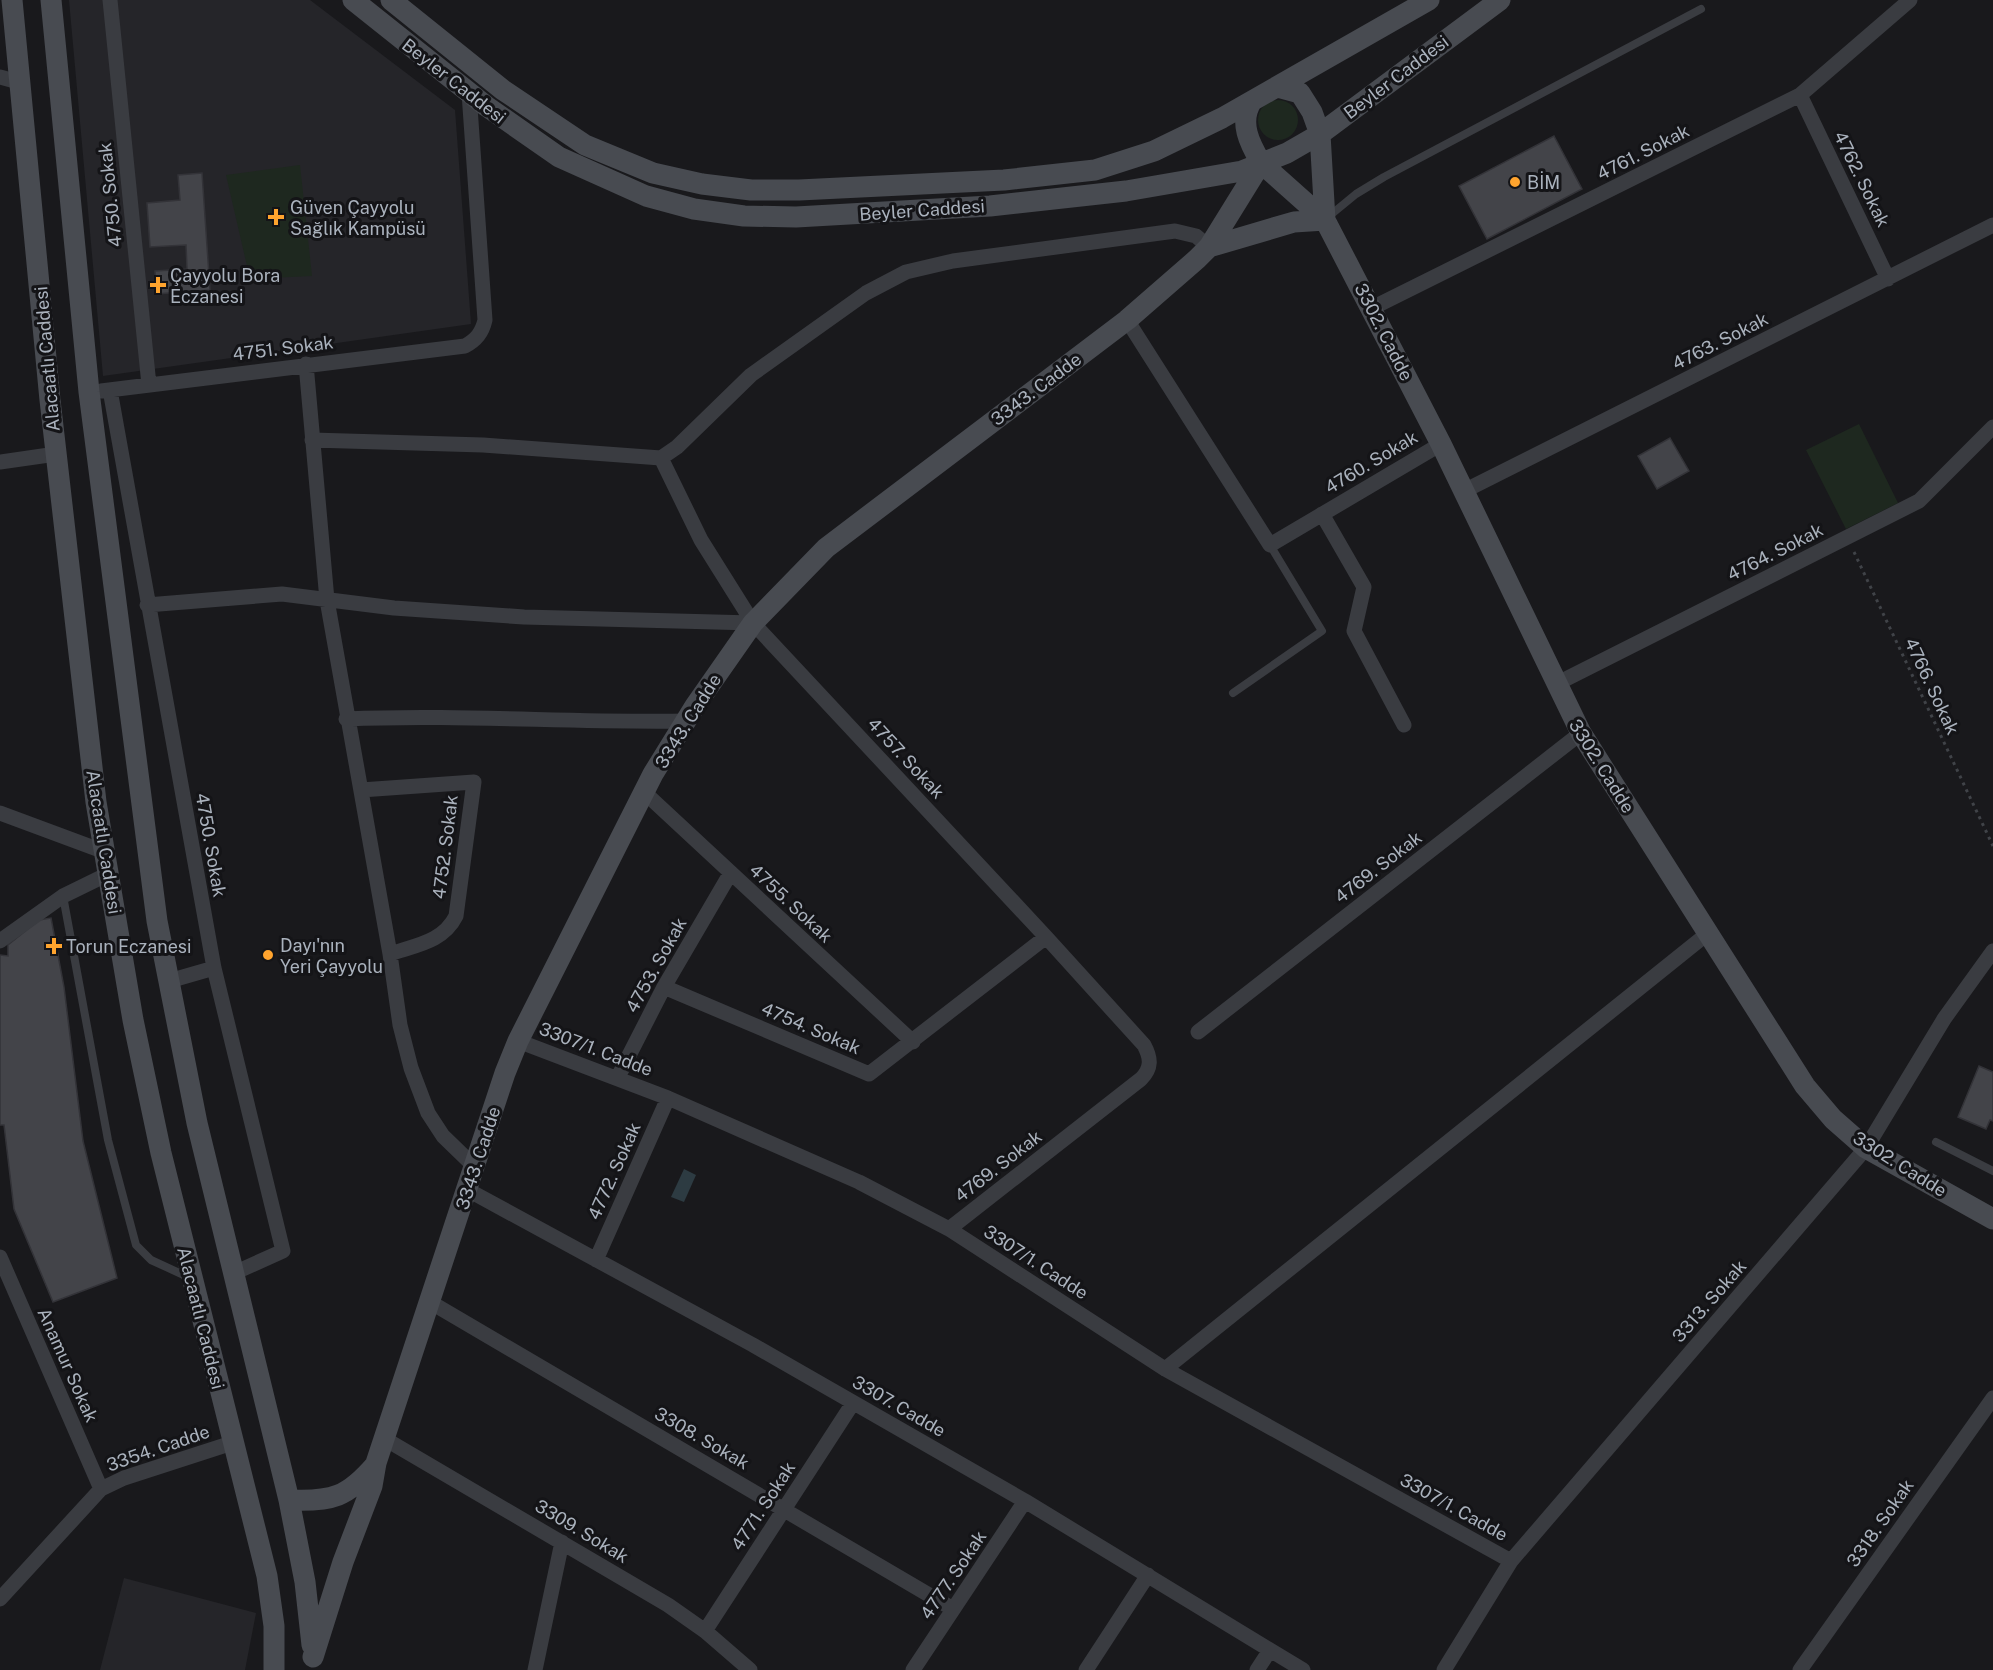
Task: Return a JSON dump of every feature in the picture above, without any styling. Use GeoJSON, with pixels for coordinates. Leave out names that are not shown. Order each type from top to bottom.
{"type":"FeatureCollection","features":[{"type":"Feature","properties":{"kind":"main road","name":"Alacaatlı Caddesi"},"geometry":{"type":"LineString","coordinates":[[12,0],[22,83],[56,454],[88,745],[108,874],[143,1072],[232,1443],[267,1576],[274,1626],[274,1670]]}},
{"type":"Feature","properties":{"kind":"main road","name":"Alacaatlı Caddesi"},"geometry":{"type":"LineString","coordinates":[[51,0],[89,392],[157,921],[197,1123],[289,1500],[305,1582],[313,1663]]}},
{"type":"Feature","properties":{"kind":"main road","name":"Beyler Caddesi"},"geometry":{"type":"LineString","coordinates":[[353,0],[469,93],[559,158],[656,199],[694,209],[744,216],[846,215],[990,206],[1126,191],[1242,171],[1320,134],[1500,0]]}},
{"type":"Feature","properties":{"kind":"main road","name":"Beyler Caddesi"},"geometry":{"type":"LineString","coordinates":[[391,0],[503,90],[585,145],[653,172],[726,188],[809,190],[943,184],[1095,170],[1165,146],[1278,87],[1429,0]]}},
{"type":"Feature","properties":{"kind":"main road"},"geometry":{"type":"LineString","coordinates":[[1278,87],[1300,93],[1312,112],[1320,134]]}},
{"type":"Feature","properties":{"kind":"main road"},"geometry":{"type":"LineString","coordinates":[[1252,101],[1245,116],[1245,124],[1261,163]]}},
{"type":"Feature","properties":{"kind":"main road","name":"3302. Cadde"},"geometry":{"type":"LineString","coordinates":[[1320,134],[1325,220]]}},
{"type":"Feature","properties":{"kind":"main road","name":"3302. Cadde"},"geometry":{"type":"LineString","coordinates":[[1261,163],[1325,220],[1441,444],[1581,734],[1805,1086],[1833,1119],[1866,1148],[1993,1219]]}},
{"type":"Feature","properties":{"kind":"main road","name":"3343. Cadde"},"geometry":{"type":"LineString","coordinates":[[313,1663],[346,1553],[370,1494],[376,1463],[518,1041],[644,792],[686,721],[753,623],[803,571],[842,536],[1127,320],[1209,247],[1261,163]]}},
{"type":"Feature","properties":{"kind":"main road"},"geometry":{"type":"LineString","coordinates":[[1209,247],[1294,222],[1325,220]]}},
{"type":"Feature","properties":{"kind":"main road","name":"3343. Cadde"},"geometry":{"type":"LineString","coordinates":[[289,1500],[322,1501],[338,1497],[361,1481],[376,1463]]}},
{"type":"Feature","properties":{"kind":"street","name":"4750. Sokak"},"geometry":{"type":"LineString","coordinates":[[110,0],[149,385]]}},
{"type":"Feature","properties":{"kind":"street","name":"4761. Sokak"},"geometry":{"type":"LineString","coordinates":[[1372,308],[1800,95],[1910,0]]}},
{"type":"Feature","properties":{"kind":"street"},"geometry":{"type":"LineString","coordinates":[[0,77],[22,83]]}},
{"type":"Feature","properties":{"kind":"street","name":"4751. Sokak"},"geometry":{"type":"LineString","coordinates":[[89,392],[465,346],[480,335],[485,320],[469,93]]}},
{"type":"Feature","properties":{"kind":"street","name":"4762. Sokak"},"geometry":{"type":"LineString","coordinates":[[1800,95],[1888,279]]}},
{"type":"Feature","properties":{"kind":"street","name":"4763. Sokak"},"geometry":{"type":"LineString","coordinates":[[1464,491],[1993,225]]}},
{"type":"Feature","properties":{"kind":"street"},"geometry":{"type":"LineString","coordinates":[[312,440],[483,445],[661,458],[677,447],[751,375],[866,293],[906,272],[953,261],[1174,231],[1196,236],[1209,247]]}},
{"type":"Feature","properties":{"kind":"street"},"geometry":{"type":"LineString","coordinates":[[1127,320],[1270,545]]}},
{"type":"Feature","properties":{"kind":"street"},"geometry":{"type":"LineString","coordinates":[[306,364],[327,600],[346,718],[390,954],[400,1025],[411,1068],[428,1113],[443,1136],[476,1167]]}},
{"type":"Feature","properties":{"kind":"street","name":"4750. Sokak"},"geometry":{"type":"LineString","coordinates":[[110,390],[214,968],[283,1251],[234,1273]]}},
{"type":"Feature","properties":{"kind":"street","name":"4764. Sokak"},"geometry":{"type":"LineString","coordinates":[[1556,684],[1919,501],[1993,427]]}},
{"type":"Feature","properties":{"kind":"street","name":"4760. Sokak"},"geometry":{"type":"LineString","coordinates":[[1270,545],[1441,444]]}},
{"type":"Feature","properties":{"kind":"street"},"geometry":{"type":"LineString","coordinates":[[0,462],[56,454]]}},
{"type":"Feature","properties":{"kind":"street","name":"4757. Sokak"},"geometry":{"type":"LineString","coordinates":[[661,458],[701,540],[753,623],[1046,937],[1143,1045],[1150,1056],[1150,1063]]}},
{"type":"Feature","properties":{"kind":"street"},"geometry":{"type":"LineString","coordinates":[[1322,514],[1364,587],[1354,631],[1404,724]]}},
{"type":"Feature","properties":{"kind":"street"},"geometry":{"type":"LineString","coordinates":[[147,605],[282,594],[524,617],[753,623]]}},
{"type":"Feature","properties":{"kind":"street"},"geometry":{"type":"LineString","coordinates":[[346,718],[686,721]]}},
{"type":"Feature","properties":{"kind":"street","name":"4769. Sokak"},"geometry":{"type":"LineString","coordinates":[[1198,1032],[1581,734]]}},
{"type":"Feature","properties":{"kind":"street","name":"4752. Sokak"},"geometry":{"type":"LineString","coordinates":[[361,790],[474,782],[456,916],[444,934],[433,940],[390,954]]}},
{"type":"Feature","properties":{"kind":"street","name":"4755. Sokak"},"geometry":{"type":"LineString","coordinates":[[644,792],[913,1042]]}},
{"type":"Feature","properties":{"kind":"street"},"geometry":{"type":"LineString","coordinates":[[0,813],[105,852]]}},
{"type":"Feature","properties":{"kind":"street"},"geometry":{"type":"LineString","coordinates":[[0,941],[63,896],[108,874]]}},
{"type":"Feature","properties":{"kind":"street","name":"4753. Sokak"},"geometry":{"type":"LineString","coordinates":[[618,1077],[664,987],[730,874]]}},
{"type":"Feature","properties":{"kind":"street"},"geometry":{"type":"LineString","coordinates":[[1165,1369],[1707,933]]}},
{"type":"Feature","properties":{"kind":"street","name":"4754. Sokak"},"geometry":{"type":"LineString","coordinates":[[664,987],[869,1074],[1046,937]]}},
{"type":"Feature","properties":{"kind":"street","name":"3313. Sokak"},"geometry":{"type":"LineString","coordinates":[[1444,1670],[1511,1560],[1866,1148],[1944,1019],[1993,951]]}},
{"type":"Feature","properties":{"kind":"street"},"geometry":{"type":"LineString","coordinates":[[169,981],[214,968]]}},
{"type":"Feature","properties":{"kind":"street","name":"3307/1. Cadde"},"geometry":{"type":"LineString","coordinates":[[518,1041],[618,1077],[668,1098],[859,1182],[949,1229],[1165,1369],[1511,1560]]}},
{"type":"Feature","properties":{"kind":"street","name":"4769. Sokak"},"geometry":{"type":"LineString","coordinates":[[949,1229],[1141,1079],[1150,1063]]}},
{"type":"Feature","properties":{"kind":"street","name":"4772. Sokak"},"geometry":{"type":"LineString","coordinates":[[596,1260],[668,1098]]}},
{"type":"Feature","properties":{"kind":"street","name":"3307. Cadde"},"geometry":{"type":"LineString","coordinates":[[468,1190],[853,1402],[1025,1501],[1303,1670]]}},
{"type":"Feature","properties":{"kind":"street","name":"Anamur Sokak"},"geometry":{"type":"LineString","coordinates":[[0,1257],[101,1489]]}},
{"type":"Feature","properties":{"kind":"street","name":"3308. Sokak"},"geometry":{"type":"LineString","coordinates":[[430,1302],[785,1508],[953,1610]]}},
{"type":"Feature","properties":{"kind":"street","name":"3318. Sokak"},"geometry":{"type":"LineString","coordinates":[[1800,1670],[1993,1398]]}},
{"type":"Feature","properties":{"kind":"street","name":"4771. Sokak"},"geometry":{"type":"LineString","coordinates":[[705,1631],[853,1402]]}},
{"type":"Feature","properties":{"kind":"street","name":"3309. Sokak"},"geometry":{"type":"LineString","coordinates":[[385,1439],[562,1542],[705,1631],[750,1670]]}},
{"type":"Feature","properties":{"kind":"street","name":"3354. Cadde"},"geometry":{"type":"LineString","coordinates":[[0,1599],[101,1489],[124,1478],[232,1443]]}},
{"type":"Feature","properties":{"kind":"street","name":"4777. Sokak"},"geometry":{"type":"LineString","coordinates":[[913,1670],[1025,1501]]}},
{"type":"Feature","properties":{"kind":"street"},"geometry":{"type":"LineString","coordinates":[[535,1670],[562,1542]]}},
{"type":"Feature","properties":{"kind":"street"},"geometry":{"type":"LineString","coordinates":[[1086,1670],[1148,1575]]}},
{"type":"Feature","properties":{"kind":"street"},"geometry":{"type":"LineString","coordinates":[[1257,1670],[1270,1650]]}},
{"type":"Feature","properties":{"kind":"lane"},"geometry":{"type":"LineString","coordinates":[[1325,220],[1356,194],[1384,177],[1701,9]]}},
{"type":"Feature","properties":{"kind":"lane"},"geometry":{"type":"LineString","coordinates":[[1233,693],[1322,631],[1270,545]]}},
{"type":"Feature","properties":{"kind":"lane"},"geometry":{"type":"LineString","coordinates":[[63,896],[108,1140],[136,1245],[151,1260],[192,1278]]}},
{"type":"Feature","properties":{"kind":"lane"},"geometry":{"type":"LineString","coordinates":[[1936,1142],[1993,1171]]}},
{"type":"Feature","properties":{"kind":"path","name":"4766. Sokak"},"geometry":{"type":"LineString","coordinates":[[1847,537],[1993,846]]}},
{"type":"Feature","properties":{"kind":"shaded area","name":"Güven Çayyolu Sağlık Kampüsü"},"geometry":{"type":"Polygon","coordinates":[[[69,0],[310,0],[455,110],[471,324],[103,376],[69,0]]]}},
{"type":"Feature","properties":{"kind":"shaded area"},"geometry":{"type":"Polygon","coordinates":[[[684,1169],[696,1175],[684,1202],[671,1197],[684,1169]]]}},
{"type":"Feature","properties":{"kind":"shaded area"},"geometry":{"type":"Polygon","coordinates":[[[124,1578],[256,1613],[245,1670],[100,1670],[124,1578]]]}},
{"type":"Feature","properties":{"kind":"green space"},"geometry":{"type":"Polygon","coordinates":[[[1278,100],[1286,101],[1292,106],[1297,112],[1297,128],[1292,134],[1286,139],[1278,140],[1270,139],[1264,134],[1259,128],[1258,120],[1259,112],[1264,106],[1270,101],[1278,100]]]}},
{"type":"Feature","properties":{"kind":"green space"},"geometry":{"type":"Polygon","coordinates":[[[300,165],[312,276],[250,279],[226,175],[300,165]]]}},
{"type":"Feature","properties":{"kind":"green space"},"geometry":{"type":"Polygon","coordinates":[[[1859,424],[1898,503],[1846,529],[1806,450],[1859,424]]]}},
{"type":"Feature","properties":{"kind":"building"},"geometry":{"type":"Polygon","coordinates":[[[1554,136],[1582,189],[1487,239],[1459,186],[1554,136]]]}},
{"type":"Feature","properties":{"kind":"building"},"geometry":{"type":"Polygon","coordinates":[[[202,173],[210,290],[156,294],[155,271],[187,269],[186,245],[150,247],[147,203],[180,200],[178,175],[202,173]]]}},
{"type":"Feature","properties":{"kind":"building"},"geometry":{"type":"Polygon","coordinates":[[[1670,438],[1689,471],[1657,489],[1638,456],[1670,438]]]}},
{"type":"Feature","properties":{"kind":"building"},"geometry":{"type":"Polygon","coordinates":[[[51,918],[64,987],[83,1141],[117,1278],[53,1302],[14,1209],[4,1125],[0,1125],[0,955],[8,956],[8,945],[39,920],[51,918]]]}},
{"type":"Feature","properties":{"kind":"building"},"geometry":{"type":"Polygon","coordinates":[[[1979,1066],[1993,1072],[1993,1121],[1990,1120],[1986,1129],[1958,1117],[1979,1066]]]}},
{"type":"Feature","properties":{"kind":"place","name":"BİM"},"geometry":{"type":"Point","coordinates":[1515,182]}},
{"type":"Feature","properties":{"kind":"place","name":"Güven Çayyolu Sağlık Kampüsü"},"geometry":{"type":"Point","coordinates":[276,217]}},
{"type":"Feature","properties":{"kind":"place","name":"Çayyolu Bora Eczanesi"},"geometry":{"type":"Point","coordinates":[158,285]}},
{"type":"Feature","properties":{"kind":"place","name":"Torun Eczanesi"},"geometry":{"type":"Point","coordinates":[54,946]}},
{"type":"Feature","properties":{"kind":"place","name":"Dayı'nın Yeri Çayyolu"},"geometry":{"type":"Point","coordinates":[268,955]}}]}
